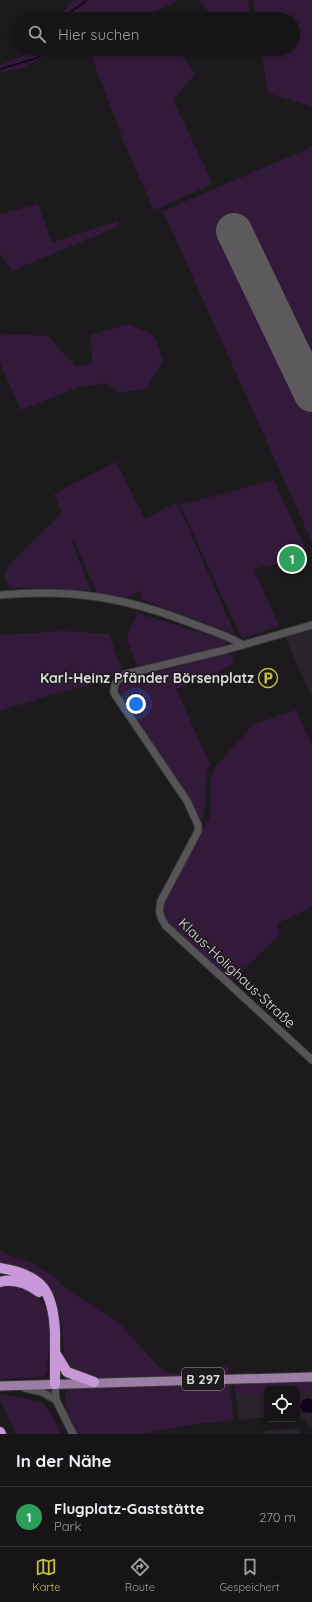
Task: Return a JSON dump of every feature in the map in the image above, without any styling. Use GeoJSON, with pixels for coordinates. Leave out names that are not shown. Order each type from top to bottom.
{"type":"FeatureCollection","features":[{"type":"Feature","properties":{"kind":"highway"},"geometry":{"type":"LineString","coordinates":[[0,1268],[16,1271],[38,1283],[50,1297],[54,1315],[56,1354],[55,1384]]}},
{"type":"Feature","properties":{"kind":"highway"},"geometry":{"type":"LineString","coordinates":[[0,1282],[13,1280],[33,1287],[46,1300],[54,1315]]}},
{"type":"Feature","properties":{"kind":"highway"},"geometry":{"type":"LineString","coordinates":[[56,1354],[67,1372],[94,1382]]}},
{"type":"Feature","properties":{"kind":"main road","name":"B 297"},"geometry":{"type":"LineString","coordinates":[[0,1386],[94,1382],[312,1377]]}},
{"type":"Feature","properties":{"kind":"street"},"geometry":{"type":"LineString","coordinates":[[0,595],[33,592],[63,593],[96,596],[133,603],[152,608],[243,645]]}},
{"type":"Feature","properties":{"kind":"street","name":"Klaus-Holighaus-Straße"},"geometry":{"type":"LineString","coordinates":[[312,625],[243,645],[126,674],[116,680],[114,684],[114,693],[187,801],[198,825],[198,831],[161,901],[159,910],[161,918],[166,926],[312,1060]]}},
{"type":"Feature","properties":{"kind":"street"},"geometry":{"type":"LineString","coordinates":[[55,1384],[56,1400],[72,1434]]}},
{"type":"Feature","properties":{"kind":"street"},"geometry":{"type":"LineString","coordinates":[[15,1386],[36,1390],[56,1400]]}},
{"type":"Feature","properties":{"kind":"shaded area"},"geometry":{"type":"Polygon","coordinates":[[[179,0],[154,12],[63,12],[72,1],[179,0]]]}},
{"type":"Feature","properties":{"kind":"shaded area"},"geometry":{"type":"Polygon","coordinates":[[[200,0],[248,0],[250,12],[208,12],[200,0]]]}},
{"type":"Feature","properties":{"kind":"shaded area"},"geometry":{"type":"Polygon","coordinates":[[[254,0],[312,0],[312,107],[268,93],[262,56],[300,56],[300,12],[255,12],[254,0]]]}},
{"type":"Feature","properties":{"kind":"shaded area"},"geometry":{"type":"Polygon","coordinates":[[[23,56],[44,56],[22,68],[0,73],[0,65],[23,56]]]}},
{"type":"Feature","properties":{"kind":"shaded area"},"geometry":{"type":"Polygon","coordinates":[[[92,56],[183,56],[195,74],[173,100],[213,184],[154,210],[127,150],[92,56]]]}},
{"type":"Feature","properties":{"kind":"shaded area"},"geometry":{"type":"Polygon","coordinates":[[[312,147],[312,542],[163,211],[312,147]]]}},
{"type":"Feature","properties":{"kind":"shaded area"},"geometry":{"type":"Polygon","coordinates":[[[38,204],[52,243],[117,221],[119,226],[12,271],[0,253],[0,214],[38,204]]]}},
{"type":"Feature","properties":{"kind":"shaded area"},"geometry":{"type":"Polygon","coordinates":[[[128,324],[154,335],[163,361],[147,388],[119,393],[106,383],[79,387],[21,410],[0,363],[0,337],[2,334],[48,336],[76,367],[92,363],[91,335],[128,324]]]}},
{"type":"Feature","properties":{"kind":"shaded area"},"geometry":{"type":"Polygon","coordinates":[[[116,462],[145,519],[177,502],[235,634],[140,599],[142,590],[126,598],[97,593],[74,541],[72,543],[91,591],[20,587],[10,588],[4,576],[10,564],[62,513],[54,494],[116,462]]]}},
{"type":"Feature","properties":{"kind":"shaded area"},"geometry":{"type":"Polygon","coordinates":[[[274,480],[306,550],[266,568],[264,566],[254,570],[279,626],[242,639],[180,505],[274,480]]]}},
{"type":"Feature","properties":{"kind":"shaded area"},"geometry":{"type":"Polygon","coordinates":[[[137,613],[224,640],[226,647],[138,668],[127,639],[137,613]]]}},
{"type":"Feature","properties":{"kind":"shaded area"},"geometry":{"type":"Polygon","coordinates":[[[312,628],[312,698],[285,637],[312,628]]]}},
{"type":"Feature","properties":{"kind":"shaded area"},"geometry":{"type":"Polygon","coordinates":[[[64,631],[109,634],[122,671],[105,681],[50,695],[0,711],[0,635],[64,631]]]}},
{"type":"Feature","properties":{"kind":"shaded area"},"geometry":{"type":"Polygon","coordinates":[[[230,653],[234,663],[210,676],[176,689],[210,765],[206,779],[205,808],[201,822],[184,790],[119,693],[121,684],[126,680],[230,653]]]}},
{"type":"Feature","properties":{"kind":"shaded area"},"geometry":{"type":"Polygon","coordinates":[[[296,710],[312,746],[312,907],[276,924],[281,933],[231,982],[169,926],[164,917],[165,902],[209,819],[211,809],[211,777],[215,767],[254,724],[296,710]]]}},
{"type":"Feature","properties":{"kind":"shaded area"},"geometry":{"type":"Polygon","coordinates":[[[0,1250],[7,1255],[32,1263],[52,1275],[65,1288],[117,1321],[159,1367],[168,1373],[207,1371],[226,1366],[229,1369],[227,1375],[108,1378],[88,1376],[70,1369],[65,1356],[61,1318],[53,1293],[46,1284],[36,1277],[18,1268],[0,1262],[0,1250]]]}},
{"type":"Feature","properties":{"kind":"shaded area"},"geometry":{"type":"Polygon","coordinates":[[[13,1284],[34,1292],[43,1302],[47,1310],[50,1331],[47,1372],[42,1377],[0,1379],[0,1285],[13,1284]]]}},
{"type":"Feature","properties":{"kind":"shaded area"},"geometry":{"type":"Polygon","coordinates":[[[312,1379],[312,1393],[300,1393],[300,1386],[264,1386],[264,1394],[236,1395],[236,1382],[312,1379]]]}},
{"type":"Feature","properties":{"kind":"shaded area"},"geometry":{"type":"Polygon","coordinates":[[[230,1382],[234,1420],[197,1424],[140,1434],[74,1434],[65,1408],[66,1391],[73,1388],[230,1382]]]}},
{"type":"Feature","properties":{"kind":"shaded area"},"geometry":{"type":"Polygon","coordinates":[[[300,1393],[312,1393],[312,1428],[300,1419],[300,1393]]]}},
{"type":"Feature","properties":{"kind":"shaded area"},"geometry":{"type":"Polygon","coordinates":[[[0,1394],[42,1402],[49,1411],[61,1434],[16,1434],[0,1400],[0,1394]]]}},
{"type":"Feature","properties":{"kind":"shaded area"},"geometry":{"type":"Polygon","coordinates":[[[264,1394],[264,1417],[239,1420],[236,1395],[264,1394]]]}},
{"type":"Feature","properties":{"kind":"shaded area"},"geometry":{"type":"Polygon","coordinates":[[[307,1398],[312,1399],[312,1413],[303,1412],[300,1407],[302,1401],[307,1398]]]}},
{"type":"Feature","properties":{"kind":"shaded area"},"geometry":{"type":"Polygon","coordinates":[[[298,1429],[302,1434],[261,1434],[269,1430],[298,1429]]]}},
{"type":"Feature","properties":{"kind":"waterway"},"geometry":{"type":"LineString","coordinates":[[71,12],[87,0]]}},
{"type":"Feature","properties":{"kind":"waterway"},"geometry":{"type":"LineString","coordinates":[[0,69],[39,56]]}},
{"type":"Feature","properties":{"kind":"runway"},"geometry":{"type":"LineString","coordinates":[[234,231],[312,394]]}},
{"type":"Feature","properties":{"kind":"place","name":"Flugplatz-Gaststätte"},"geometry":{"type":"Point","coordinates":[292,559]}},
{"type":"Feature","properties":{"kind":"place","name":"Karl-Heinz Pfänder Börsenplatz"},"geometry":{"type":"Point","coordinates":[268,678]}}]}
